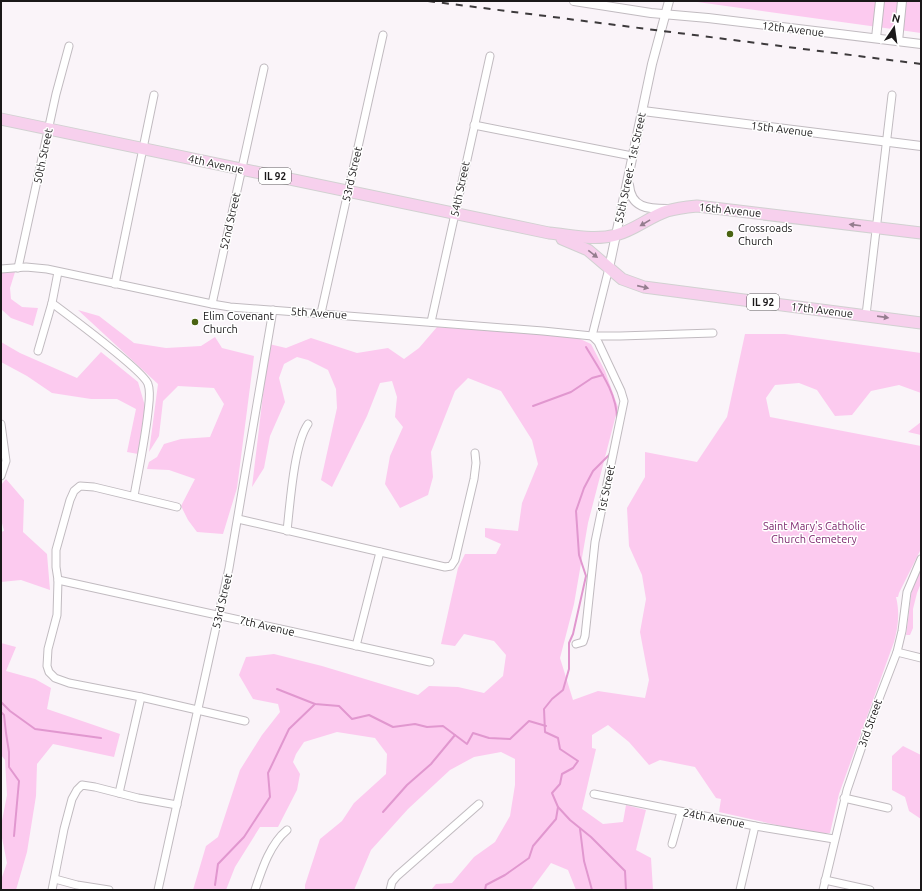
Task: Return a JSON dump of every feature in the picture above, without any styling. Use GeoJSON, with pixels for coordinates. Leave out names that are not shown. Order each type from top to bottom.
{"type":"FeatureCollection","features":[{"type":"Feature","properties":{"kind":"main road","name":"4th Avenue"},"geometry":{"type":"LineString","coordinates":[[1,119],[549,233],[594,238],[615,236]]}},
{"type":"Feature","properties":{"kind":"main road","name":"16th Avenue"},"geometry":{"type":"LineString","coordinates":[[615,236],[628,232],[665,211],[676,208],[697,206],[921,234]]}},
{"type":"Feature","properties":{"kind":"main road","name":"4th Avenue"},"geometry":{"type":"LineString","coordinates":[[549,233],[588,250],[609,268]]}},
{"type":"Feature","properties":{"kind":"main road","name":"17th Avenue"},"geometry":{"type":"LineString","coordinates":[[609,268],[622,279],[644,287],[921,323]]}},
{"type":"Feature","properties":{"kind":"street","name":"12th Avenue"},"geometry":{"type":"LineString","coordinates":[[574,1],[623,9],[921,44]]}},
{"type":"Feature","properties":{"kind":"street","name":"55th Street - 1st Street"},"geometry":{"type":"LineString","coordinates":[[592,336],[609,268],[632,156],[669,1]]}},
{"type":"Feature","properties":{"kind":"street"},"geometry":{"type":"LineString","coordinates":[[876,38],[880,1]]}},
{"type":"Feature","properties":{"kind":"street"},"geometry":{"type":"LineString","coordinates":[[898,41],[902,1]]}},
{"type":"Feature","properties":{"kind":"street","name":"53rd Street"},"geometry":{"type":"LineString","coordinates":[[321,314],[383,35]]}},
{"type":"Feature","properties":{"kind":"street","name":"50th Street"},"geometry":{"type":"LineString","coordinates":[[18,268],[56,94],[69,46]]}},
{"type":"Feature","properties":{"kind":"street","name":"54th Street"},"geometry":{"type":"LineString","coordinates":[[431,322],[490,56]]}},
{"type":"Feature","properties":{"kind":"street","name":"52nd Street"},"geometry":{"type":"LineString","coordinates":[[212,304],[264,68]]}},
{"type":"Feature","properties":{"kind":"street"},"geometry":{"type":"LineString","coordinates":[[115,284],[154,95]]}},
{"type":"Feature","properties":{"kind":"street"},"geometry":{"type":"LineString","coordinates":[[866,315],[888,142],[892,95]]}},
{"type":"Feature","properties":{"kind":"street","name":"15th Avenue"},"geometry":{"type":"LineString","coordinates":[[643,111],[921,146]]}},
{"type":"Feature","properties":{"kind":"street"},"geometry":{"type":"LineString","coordinates":[[474,125],[632,156]]}},
{"type":"Feature","properties":{"kind":"street"},"geometry":{"type":"LineString","coordinates":[[628,176],[629,194],[637,204],[654,209],[676,208]]}},
{"type":"Feature","properties":{"kind":"street","name":"5th Avenue"},"geometry":{"type":"LineString","coordinates":[[1,269],[36,267],[212,304],[273,310],[592,336],[714,334]]}},
{"type":"Feature","properties":{"kind":"street"},"geometry":{"type":"LineString","coordinates":[[38,351],[52,303],[58,272]]}},
{"type":"Feature","properties":{"kind":"street"},"geometry":{"type":"LineString","coordinates":[[52,303],[130,365],[144,378],[148,384],[149,402],[147,421],[134,496]]}},
{"type":"Feature","properties":{"kind":"street","name":"53rd Street"},"geometry":{"type":"LineString","coordinates":[[158,890],[219,615],[238,519],[273,310]]}},
{"type":"Feature","properties":{"kind":"street","name":"1st Street"},"geometry":{"type":"LineString","coordinates":[[576,644],[583,642],[585,636],[595,542],[624,401],[621,391],[598,342],[592,336]]}},
{"type":"Feature","properties":{"kind":"street"},"geometry":{"type":"LineString","coordinates":[[1,424],[6,461],[1,476]]}},
{"type":"Feature","properties":{"kind":"street"},"geometry":{"type":"LineString","coordinates":[[287,531],[298,454],[304,430],[308,424]]}},
{"type":"Feature","properties":{"kind":"street"},"geometry":{"type":"LineString","coordinates":[[238,519],[445,567],[451,566],[455,560],[474,479],[476,463],[475,453]]}},
{"type":"Feature","properties":{"kind":"street"},"geometry":{"type":"LineString","coordinates":[[177,507],[94,487],[84,486],[77,488],[74,491],[56,550],[58,580],[57,615],[46,666],[55,678],[69,683],[141,697],[245,721]]}},
{"type":"Feature","properties":{"kind":"street"},"geometry":{"type":"LineString","coordinates":[[356,646],[380,552]]}},
{"type":"Feature","properties":{"kind":"street","name":"3rd Street"},"geometry":{"type":"LineString","coordinates":[[823,890],[844,798],[896,652],[902,631],[907,592],[921,558]]}},
{"type":"Feature","properties":{"kind":"street","name":"7th Avenue"},"geometry":{"type":"LineString","coordinates":[[58,580],[430,662]]}},
{"type":"Feature","properties":{"kind":"street"},"geometry":{"type":"LineString","coordinates":[[896,652],[921,658]]}},
{"type":"Feature","properties":{"kind":"street"},"geometry":{"type":"LineString","coordinates":[[119,793],[141,697]]}},
{"type":"Feature","properties":{"kind":"street"},"geometry":{"type":"LineString","coordinates":[[52,890],[64,829],[72,799],[74,793],[82,785],[88,785],[138,798],[177,805]]}},
{"type":"Feature","properties":{"kind":"street","name":"24th Avenue"},"geometry":{"type":"LineString","coordinates":[[594,794],[755,826],[834,839]]}},
{"type":"Feature","properties":{"kind":"street"},"geometry":{"type":"LineString","coordinates":[[844,798],[888,808]]}},
{"type":"Feature","properties":{"kind":"street"},"geometry":{"type":"LineString","coordinates":[[390,890],[392,882],[397,876],[479,804]]}},
{"type":"Feature","properties":{"kind":"street"},"geometry":{"type":"LineString","coordinates":[[672,844],[681,812]]}},
{"type":"Feature","properties":{"kind":"street"},"geometry":{"type":"LineString","coordinates":[[740,890],[755,826]]}},
{"type":"Feature","properties":{"kind":"street"},"geometry":{"type":"LineString","coordinates":[[255,890],[272,850],[277,841],[288,830]]}},
{"type":"Feature","properties":{"kind":"street"},"geometry":{"type":"LineString","coordinates":[[55,880],[110,890]]}},
{"type":"Feature","properties":{"kind":"street"},"geometry":{"type":"LineString","coordinates":[[825,880],[870,890]]}},
{"type":"Feature","properties":{"kind":"green space"},"geometry":{"type":"Polygon","coordinates":[[[690,1],[921,1],[921,33],[690,1]]]}},
{"type":"Feature","properties":{"kind":"green space"},"geometry":{"type":"Polygon","coordinates":[[[15,272],[10,288],[11,299],[22,307],[38,308],[33,326],[11,318],[1,309],[1,273],[15,272]]]}},
{"type":"Feature","properties":{"kind":"green space"},"geometry":{"type":"Polygon","coordinates":[[[78,310],[99,316],[134,343],[166,348],[201,346],[215,337],[222,348],[254,356],[237,488],[223,534],[197,532],[188,520],[181,506],[195,479],[169,470],[147,469],[149,462],[157,457],[164,444],[181,439],[210,437],[224,404],[214,388],[178,386],[163,401],[159,436],[149,452],[158,384],[78,310]]]}},
{"type":"Feature","properties":{"kind":"green space","name":"Saint Mary's Catholic Church Cemetery"},"geometry":{"type":"Polygon","coordinates":[[[437,327],[576,337],[591,344],[605,371],[618,407],[588,523],[574,604],[560,658],[573,700],[598,691],[645,698],[649,680],[640,632],[646,599],[642,575],[629,546],[627,508],[645,477],[645,452],[697,462],[727,417],[745,334],[785,334],[921,353],[921,393],[899,385],[871,391],[852,415],[835,416],[817,390],[799,383],[775,385],[766,398],[770,417],[921,446],[921,549],[898,597],[896,597],[898,620],[894,642],[839,794],[830,833],[817,834],[719,812],[721,799],[716,798],[695,767],[660,760],[649,765],[629,742],[608,725],[592,735],[592,748],[596,749],[582,809],[603,824],[623,822],[626,805],[646,810],[636,850],[651,858],[653,890],[576,890],[568,870],[551,863],[531,890],[431,890],[436,884],[452,883],[474,857],[495,842],[510,816],[515,785],[515,759],[501,752],[474,757],[450,770],[408,809],[371,850],[354,890],[305,890],[305,885],[320,839],[342,821],[354,803],[386,774],[387,754],[375,738],[337,732],[304,742],[296,754],[293,762],[300,774],[297,790],[278,827],[260,827],[235,867],[226,890],[193,890],[206,846],[218,837],[240,770],[262,735],[280,712],[278,704],[253,699],[239,675],[246,657],[274,654],[322,666],[418,695],[429,686],[458,687],[484,693],[503,676],[506,655],[494,641],[464,634],[455,646],[441,644],[458,568],[465,554],[496,554],[501,544],[485,537],[485,528],[518,531],[522,503],[538,464],[532,440],[501,391],[468,378],[455,391],[431,452],[433,477],[428,495],[400,508],[385,484],[390,456],[403,427],[395,417],[397,397],[392,381],[380,383],[367,416],[332,487],[321,480],[337,408],[336,389],[328,370],[308,360],[297,357],[284,364],[279,378],[285,402],[270,436],[264,468],[252,487],[269,344],[286,348],[311,338],[357,353],[388,348],[404,359],[419,348],[437,327]]]}},
{"type":"Feature","properties":{"kind":"green space"},"geometry":{"type":"Polygon","coordinates":[[[1,342],[20,353],[77,378],[101,352],[138,382],[145,406],[138,454],[127,452],[136,409],[117,399],[91,399],[52,393],[27,376],[1,362],[1,342]]]}},
{"type":"Feature","properties":{"kind":"green space"},"geometry":{"type":"Polygon","coordinates":[[[921,422],[921,435],[908,432],[921,422]]]}},
{"type":"Feature","properties":{"kind":"green space"},"geometry":{"type":"Polygon","coordinates":[[[6,479],[24,500],[23,532],[47,554],[50,590],[21,580],[1,582],[1,532],[4,531],[1,519],[1,485],[6,479]]]}},
{"type":"Feature","properties":{"kind":"green space"},"geometry":{"type":"Polygon","coordinates":[[[921,568],[921,583],[913,609],[913,628],[910,635],[906,635],[912,587],[921,568]]]}},
{"type":"Feature","properties":{"kind":"green space"},"geometry":{"type":"Polygon","coordinates":[[[1,643],[16,647],[6,671],[35,679],[51,688],[47,709],[120,734],[114,757],[53,744],[37,764],[36,796],[27,852],[16,890],[1,890],[1,880],[7,863],[1,826],[7,795],[5,760],[1,755],[1,643]]]}},
{"type":"Feature","properties":{"kind":"green space"},"geometry":{"type":"Polygon","coordinates":[[[903,746],[921,755],[921,819],[909,811],[905,797],[892,790],[892,756],[903,746]]]}},
{"type":"Feature","properties":{"kind":"waterway"},"geometry":{"type":"LineString","coordinates":[[586,347],[611,391],[617,419]]}},
{"type":"Feature","properties":{"kind":"waterway"},"geometry":{"type":"LineString","coordinates":[[533,406],[571,392],[592,378],[603,375]]}},
{"type":"Feature","properties":{"kind":"waterway"},"geometry":{"type":"LineString","coordinates":[[485,890],[486,885],[505,875],[529,858],[533,846],[556,819],[558,807],[552,793],[560,784],[562,774],[573,768],[578,761],[560,749],[558,738],[545,732],[544,709],[552,699],[563,690],[569,669],[569,643],[573,634],[586,576],[579,555],[576,511],[584,488],[593,471],[610,453]]}},
{"type":"Feature","properties":{"kind":"waterway"},"geometry":{"type":"LineString","coordinates":[[277,689],[315,704],[339,706],[352,719],[369,715],[393,727],[415,724],[427,727],[443,726],[467,744],[473,733],[489,738],[510,739],[529,721],[546,726]]}},
{"type":"Feature","properties":{"kind":"waterway"},"geometry":{"type":"LineString","coordinates":[[1,702],[10,711],[35,729],[101,738]]}},
{"type":"Feature","properties":{"kind":"waterway"},"geometry":{"type":"LineString","coordinates":[[215,885],[218,864],[244,837],[270,797],[268,773],[289,729],[315,704]]}},
{"type":"Feature","properties":{"kind":"waterway"},"geometry":{"type":"LineString","coordinates":[[1,712],[4,715],[9,752],[9,767],[19,781],[14,836]]}},
{"type":"Feature","properties":{"kind":"waterway"},"geometry":{"type":"LineString","coordinates":[[383,812],[407,785],[431,764],[455,735]]}},
{"type":"Feature","properties":{"kind":"waterway"},"geometry":{"type":"LineString","coordinates":[[558,807],[625,871],[626,890]]}},
{"type":"Feature","properties":{"kind":"waterway"},"geometry":{"type":"LineString","coordinates":[[580,829],[584,861],[592,890]]}},
{"type":"Feature","properties":{"kind":"railway"},"geometry":{"type":"LineString","coordinates":[[428,1],[921,64]]}},
{"type":"Feature","properties":{"kind":"place","name":"Crossroads Church"},"geometry":{"type":"Point","coordinates":[730,234]}},
{"type":"Feature","properties":{"kind":"place","name":"Elim Covenant Church"},"geometry":{"type":"Point","coordinates":[195,322]}}]}
